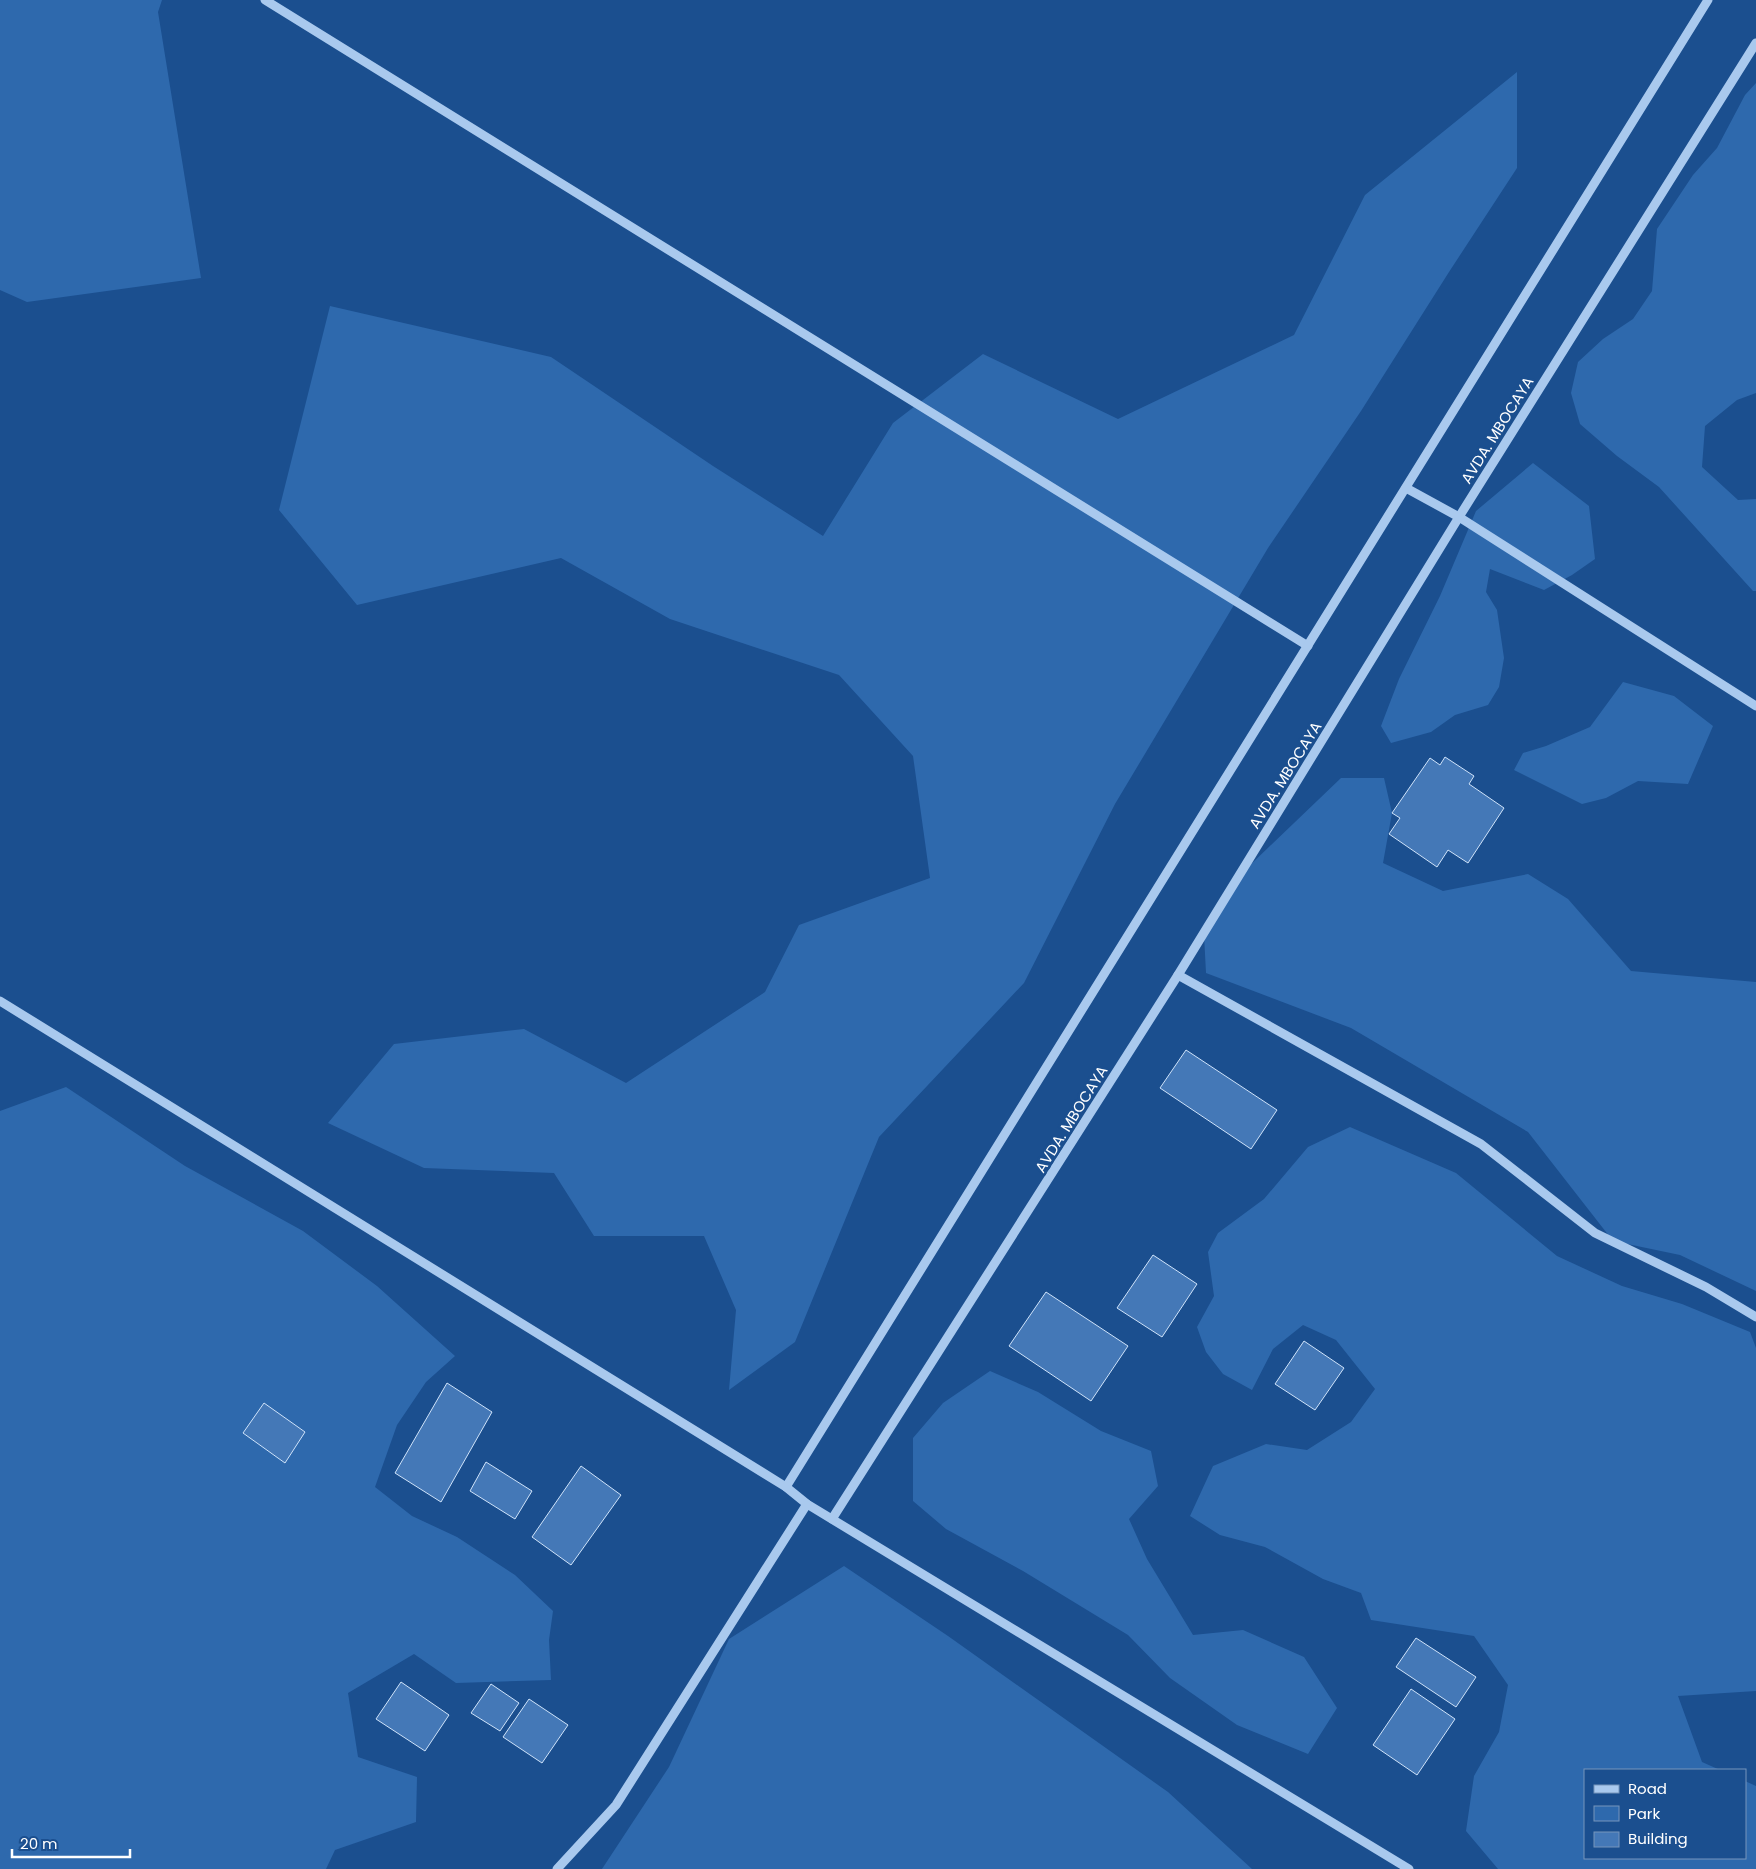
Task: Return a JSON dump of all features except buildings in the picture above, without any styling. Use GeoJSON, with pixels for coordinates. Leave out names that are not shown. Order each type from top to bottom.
{"type":"FeatureCollection","features":[{"type":"Feature","properties":{"kind":"street"},"geometry":{"type":"LineString","coordinates":[[265,0],[1308,646]]}},
{"type":"Feature","properties":{"kind":"street"},"geometry":{"type":"LineString","coordinates":[[786,1487],[1708,0]]}},
{"type":"Feature","properties":{"kind":"street","name":"AVDA. MBOCAYA"},"geometry":{"type":"LineString","coordinates":[[832,1519],[1178,975],[1459,517],[1756,43]]}},
{"type":"Feature","properties":{"kind":"street"},"geometry":{"type":"LineString","coordinates":[[1406,488],[1459,517],[1756,706]]}},
{"type":"Feature","properties":{"kind":"street"},"geometry":{"type":"LineString","coordinates":[[1178,975],[1480,1144],[1595,1233],[1706,1287],[1756,1317]]}},
{"type":"Feature","properties":{"kind":"street"},"geometry":{"type":"LineString","coordinates":[[0,1001],[786,1487],[807,1504],[1409,1869]]}},
{"type":"Feature","properties":{"kind":"street"},"geometry":{"type":"LineString","coordinates":[[557,1869],[616,1805],[807,1504]]}},
{"type":"Feature","properties":{"kind":"green space"},"geometry":{"type":"Polygon","coordinates":[[[0,0],[162,0],[158,12],[201,278],[27,302],[0,290],[0,0]]]}},
{"type":"Feature","properties":{"kind":"green space"},"geometry":{"type":"Polygon","coordinates":[[[1517,72],[1517,168],[1361,411],[1268,548],[1115,804],[1024,983],[879,1137],[795,1342],[729,1390],[736,1310],[704,1236],[594,1236],[554,1173],[424,1168],[328,1123],[394,1044],[524,1029],[626,1083],[765,992],[799,925],[930,878],[913,756],[839,675],[670,619],[561,558],[357,605],[279,510],[330,306],[551,357],[713,466],[823,536],[893,423],[983,354],[1118,419],[1294,335],[1365,195],[1517,72]]]}},
{"type":"Feature","properties":{"kind":"green space"},"geometry":{"type":"Polygon","coordinates":[[[1756,83],[1756,393],[1737,400],[1705,426],[1702,467],[1738,500],[1756,499],[1756,591],[1753,591],[1659,487],[1617,456],[1580,424],[1571,393],[1578,362],[1603,339],[1633,319],[1652,291],[1657,229],[1693,175],[1717,148],[1745,95],[1756,83]]]}},
{"type":"Feature","properties":{"kind":"green space"},"geometry":{"type":"Polygon","coordinates":[[[1533,463],[1589,506],[1595,559],[1572,575],[1544,590],[1490,569],[1486,592],[1497,610],[1504,658],[1499,687],[1488,705],[1455,715],[1431,732],[1391,743],[1381,726],[1399,679],[1440,596],[1476,511],[1533,463]]]}},
{"type":"Feature","properties":{"kind":"green space"},"geometry":{"type":"Polygon","coordinates":[[[1623,682],[1674,696],[1713,726],[1688,784],[1638,781],[1606,798],[1582,804],[1514,770],[1523,753],[1546,746],[1590,727],[1623,682]]]}},
{"type":"Feature","properties":{"kind":"green space"},"geometry":{"type":"Polygon","coordinates":[[[1341,778],[1384,778],[1392,813],[1383,863],[1443,891],[1528,874],[1568,899],[1631,971],[1756,982],[1756,1291],[1680,1255],[1613,1241],[1528,1132],[1351,1028],[1206,973],[1204,935],[1246,869],[1341,778]]]}},
{"type":"Feature","properties":{"kind":"green space"},"geometry":{"type":"Polygon","coordinates":[[[66,1087],[185,1166],[303,1231],[377,1286],[455,1356],[426,1382],[397,1425],[375,1487],[412,1516],[457,1537],[515,1575],[553,1611],[549,1640],[551,1680],[456,1683],[414,1654],[348,1693],[358,1757],[417,1777],[416,1822],[335,1850],[326,1869],[0,1869],[0,1111],[66,1087]]]}},
{"type":"Feature","properties":{"kind":"green space"},"geometry":{"type":"Polygon","coordinates":[[[1350,1127],[1456,1173],[1557,1256],[1622,1286],[1682,1304],[1750,1332],[1756,1348],[1756,1691],[1678,1696],[1702,1762],[1718,1769],[1584,1769],[1584,1859],[1746,1859],[1746,1781],[1756,1786],[1756,1869],[1498,1869],[1466,1831],[1474,1776],[1499,1732],[1508,1685],[1474,1636],[1371,1620],[1361,1593],[1323,1579],[1265,1547],[1220,1535],[1190,1516],[1213,1466],[1266,1444],[1307,1450],[1351,1422],[1375,1389],[1336,1340],[1303,1325],[1273,1349],[1252,1390],[1223,1374],[1206,1352],[1197,1327],[1214,1296],[1208,1252],[1218,1233],[1264,1199],[1308,1147],[1350,1127]]]}},
{"type":"Feature","properties":{"kind":"green space"},"geometry":{"type":"Polygon","coordinates":[[[990,1371],[1038,1392],[1101,1431],[1151,1451],[1158,1486],[1129,1519],[1147,1559],[1193,1635],[1243,1630],[1304,1657],[1337,1708],[1308,1754],[1237,1725],[1170,1678],[1128,1635],[1023,1571],[946,1529],[913,1501],[913,1438],[943,1403],[990,1371]]]}},
{"type":"Feature","properties":{"kind":"green space"},"geometry":{"type":"Polygon","coordinates":[[[844,1566],[948,1636],[1168,1792],[1252,1869],[602,1869],[669,1767],[729,1639],[844,1566]]]}}]}
